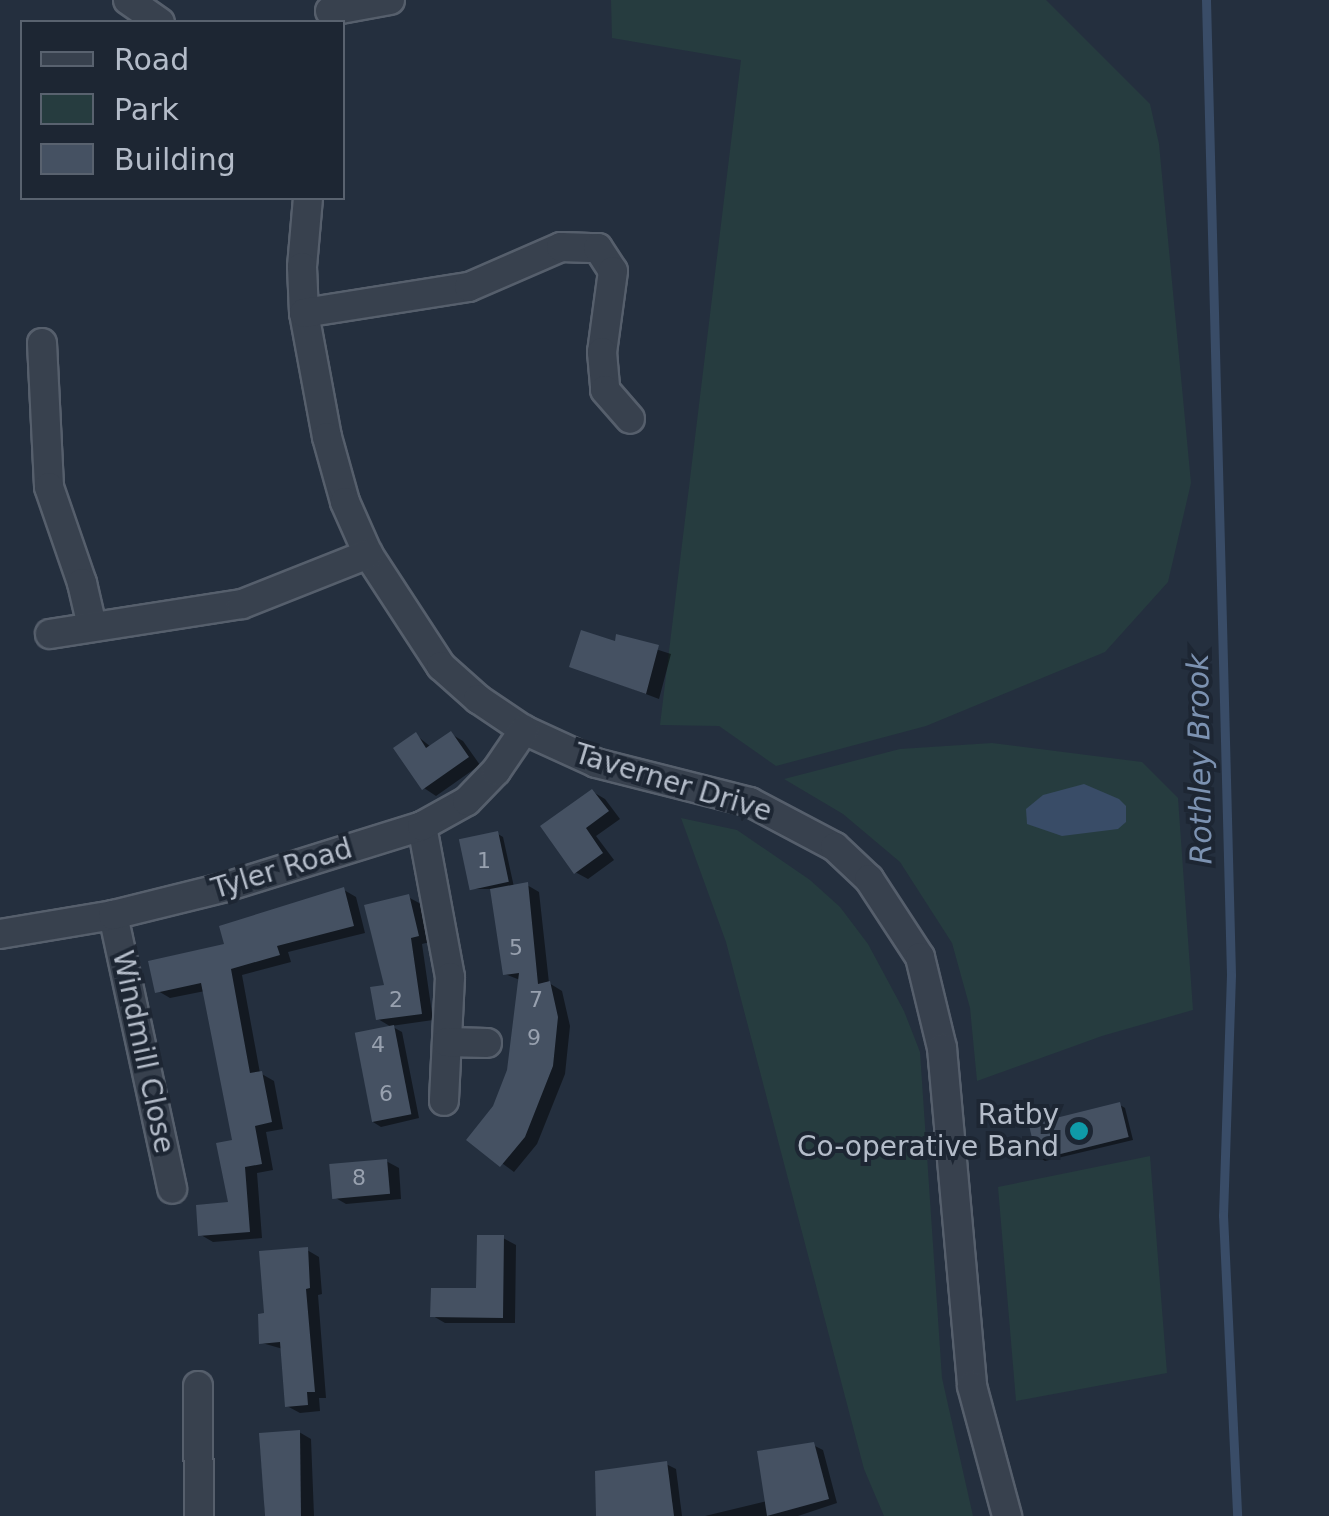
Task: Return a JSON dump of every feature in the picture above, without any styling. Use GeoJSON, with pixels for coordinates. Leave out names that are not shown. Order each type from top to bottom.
{"type":"FeatureCollection","features":[{"type":"Feature","properties":{"kind":"street"},"geometry":{"type":"LineString","coordinates":[[128,0],[157,20]]}},
{"type":"Feature","properties":{"kind":"street"},"geometry":{"type":"LineString","coordinates":[[329,11],[390,0]]}},
{"type":"Feature","properties":{"kind":"street","name":"Taverner Drive"},"geometry":{"type":"LineString","coordinates":[[308,200],[302,267],[304,313],[327,438],[344,502],[368,554],[442,666],[478,699],[524,730],[596,763],[712,791],[790,820],[835,847],[869,879],[900,921],[920,958],[935,1004],[972,1386],[1006,1516]]}},
{"type":"Feature","properties":{"kind":"street"},"geometry":{"type":"LineString","coordinates":[[304,313],[469,287],[561,247],[598,248],[613,271],[602,352],[604,390],[630,419]]}},
{"type":"Feature","properties":{"kind":"street"},"geometry":{"type":"LineString","coordinates":[[42,342],[49,487],[82,583],[92,626]]}},
{"type":"Feature","properties":{"kind":"street"},"geometry":{"type":"LineString","coordinates":[[50,634],[242,604],[368,554]]}},
{"type":"Feature","properties":{"kind":"street","name":"Tyler Road"},"geometry":{"type":"LineString","coordinates":[[0,934],[226,888],[422,826],[466,800],[496,771],[524,730]]}},
{"type":"Feature","properties":{"kind":"street"},"geometry":{"type":"LineString","coordinates":[[422,826],[450,977],[444,1101]]}},
{"type":"Feature","properties":{"kind":"street","name":"Windmill Close"},"geometry":{"type":"LineString","coordinates":[[113,914],[172,1190]]}},
{"type":"Feature","properties":{"kind":"street"},"geometry":{"type":"LineString","coordinates":[[447,1042],[487,1043]]}},
{"type":"Feature","properties":{"kind":"street"},"geometry":{"type":"LineString","coordinates":[[198,1386],[199,1516]]}},
{"type":"Feature","properties":{"kind":"green space"},"geometry":{"type":"Polygon","coordinates":[[[611,0],[1046,0],[1150,104],[1159,144],[1191,483],[1168,582],[1105,652],[926,726],[776,766],[719,726],[660,725],[741,60],[612,38],[611,0]]]}},
{"type":"Feature","properties":{"kind":"green space"},"geometry":{"type":"Polygon","coordinates":[[[992,743],[1142,762],[1178,798],[1193,1010],[1102,1036],[977,1081],[970,1008],[952,943],[900,862],[843,814],[784,779],[900,749],[992,743]]]}},
{"type":"Feature","properties":{"kind":"green space"},"geometry":{"type":"Polygon","coordinates":[[[681,818],[737,830],[810,880],[840,907],[868,944],[904,1011],[920,1052],[942,1378],[973,1516],[884,1516],[864,1469],[726,942],[681,818]]]}},
{"type":"Feature","properties":{"kind":"green space"},"geometry":{"type":"Polygon","coordinates":[[[1150,1156],[1167,1373],[1016,1401],[998,1187],[1150,1156]]]}},
{"type":"Feature","properties":{"kind":"water"},"geometry":{"type":"Polygon","coordinates":[[[1084,784],[1119,799],[1126,806],[1126,822],[1118,829],[1062,836],[1027,824],[1026,809],[1043,795],[1084,784]]]}},
{"type":"Feature","properties":{"kind":"building"},"geometry":{"type":"Polygon","coordinates":[[[581,630],[615,641],[616,634],[659,645],[646,694],[569,667],[581,630]]]}},
{"type":"Feature","properties":{"kind":"building"},"geometry":{"type":"Polygon","coordinates":[[[451,731],[469,757],[422,790],[393,748],[416,732],[426,748],[451,731]]]}},
{"type":"Feature","properties":{"kind":"building"},"geometry":{"type":"Polygon","coordinates":[[[592,789],[609,811],[586,828],[603,853],[574,874],[540,826],[592,789]]]}},
{"type":"Feature","properties":{"kind":"building"},"geometry":{"type":"Polygon","coordinates":[[[498,831],[509,882],[470,890],[459,839],[498,831]]]}},
{"type":"Feature","properties":{"kind":"building"},"geometry":{"type":"Polygon","coordinates":[[[528,882],[538,984],[550,981],[558,1017],[553,1066],[525,1137],[500,1167],[466,1140],[493,1106],[507,1070],[519,973],[503,975],[490,889],[528,882]]]}},
{"type":"Feature","properties":{"kind":"building"},"geometry":{"type":"Polygon","coordinates":[[[344,887],[354,926],[277,946],[280,955],[231,969],[250,1073],[262,1071],[272,1122],[255,1126],[262,1164],[245,1167],[250,1232],[198,1236],[196,1205],[228,1202],[216,1143],[232,1140],[201,983],[155,993],[148,961],[224,944],[219,926],[344,887]]]}},
{"type":"Feature","properties":{"kind":"building"},"geometry":{"type":"Polygon","coordinates":[[[409,894],[419,936],[411,938],[422,1014],[376,1020],[370,987],[384,985],[364,905],[409,894]]]}},
{"type":"Feature","properties":{"kind":"building"},"geometry":{"type":"Polygon","coordinates":[[[394,1025],[411,1114],[372,1122],[355,1033],[394,1025]]]}},
{"type":"Feature","properties":{"kind":"building","name":"Ratby Co-operative Band"},"geometry":{"type":"Polygon","coordinates":[[[1120,1102],[1129,1137],[1038,1160],[1029,1125],[1120,1102]]]}},
{"type":"Feature","properties":{"kind":"building"},"geometry":{"type":"Polygon","coordinates":[[[387,1159],[390,1194],[332,1199],[329,1164],[387,1159]]]}},
{"type":"Feature","properties":{"kind":"building"},"geometry":{"type":"Polygon","coordinates":[[[477,1235],[504,1235],[503,1318],[430,1317],[431,1288],[476,1288],[477,1235]]]}},
{"type":"Feature","properties":{"kind":"building"},"geometry":{"type":"Polygon","coordinates":[[[308,1247],[310,1288],[306,1289],[315,1392],[307,1392],[308,1405],[285,1407],[280,1342],[259,1344],[258,1314],[264,1313],[259,1251],[308,1247]]]}},
{"type":"Feature","properties":{"kind":"building"},"geometry":{"type":"Polygon","coordinates":[[[300,1430],[301,1516],[265,1516],[259,1433],[300,1430]]]}},
{"type":"Feature","properties":{"kind":"building"},"geometry":{"type":"Polygon","coordinates":[[[814,1442],[829,1499],[767,1516],[757,1451],[814,1442]]]}},
{"type":"Feature","properties":{"kind":"building"},"geometry":{"type":"Polygon","coordinates":[[[667,1461],[674,1516],[596,1516],[595,1471],[667,1461]]]}},
{"type":"Feature","properties":{"kind":"waterway","name":"Rothley Brook"},"geometry":{"type":"LineString","coordinates":[[1206,0],[1231,975],[1223,1215],[1237,1516]]}},
{"type":"Feature","properties":{"kind":"place","name":"Ratby Co-operative Band"},"geometry":{"type":"Point","coordinates":[1079,1131]}}]}
